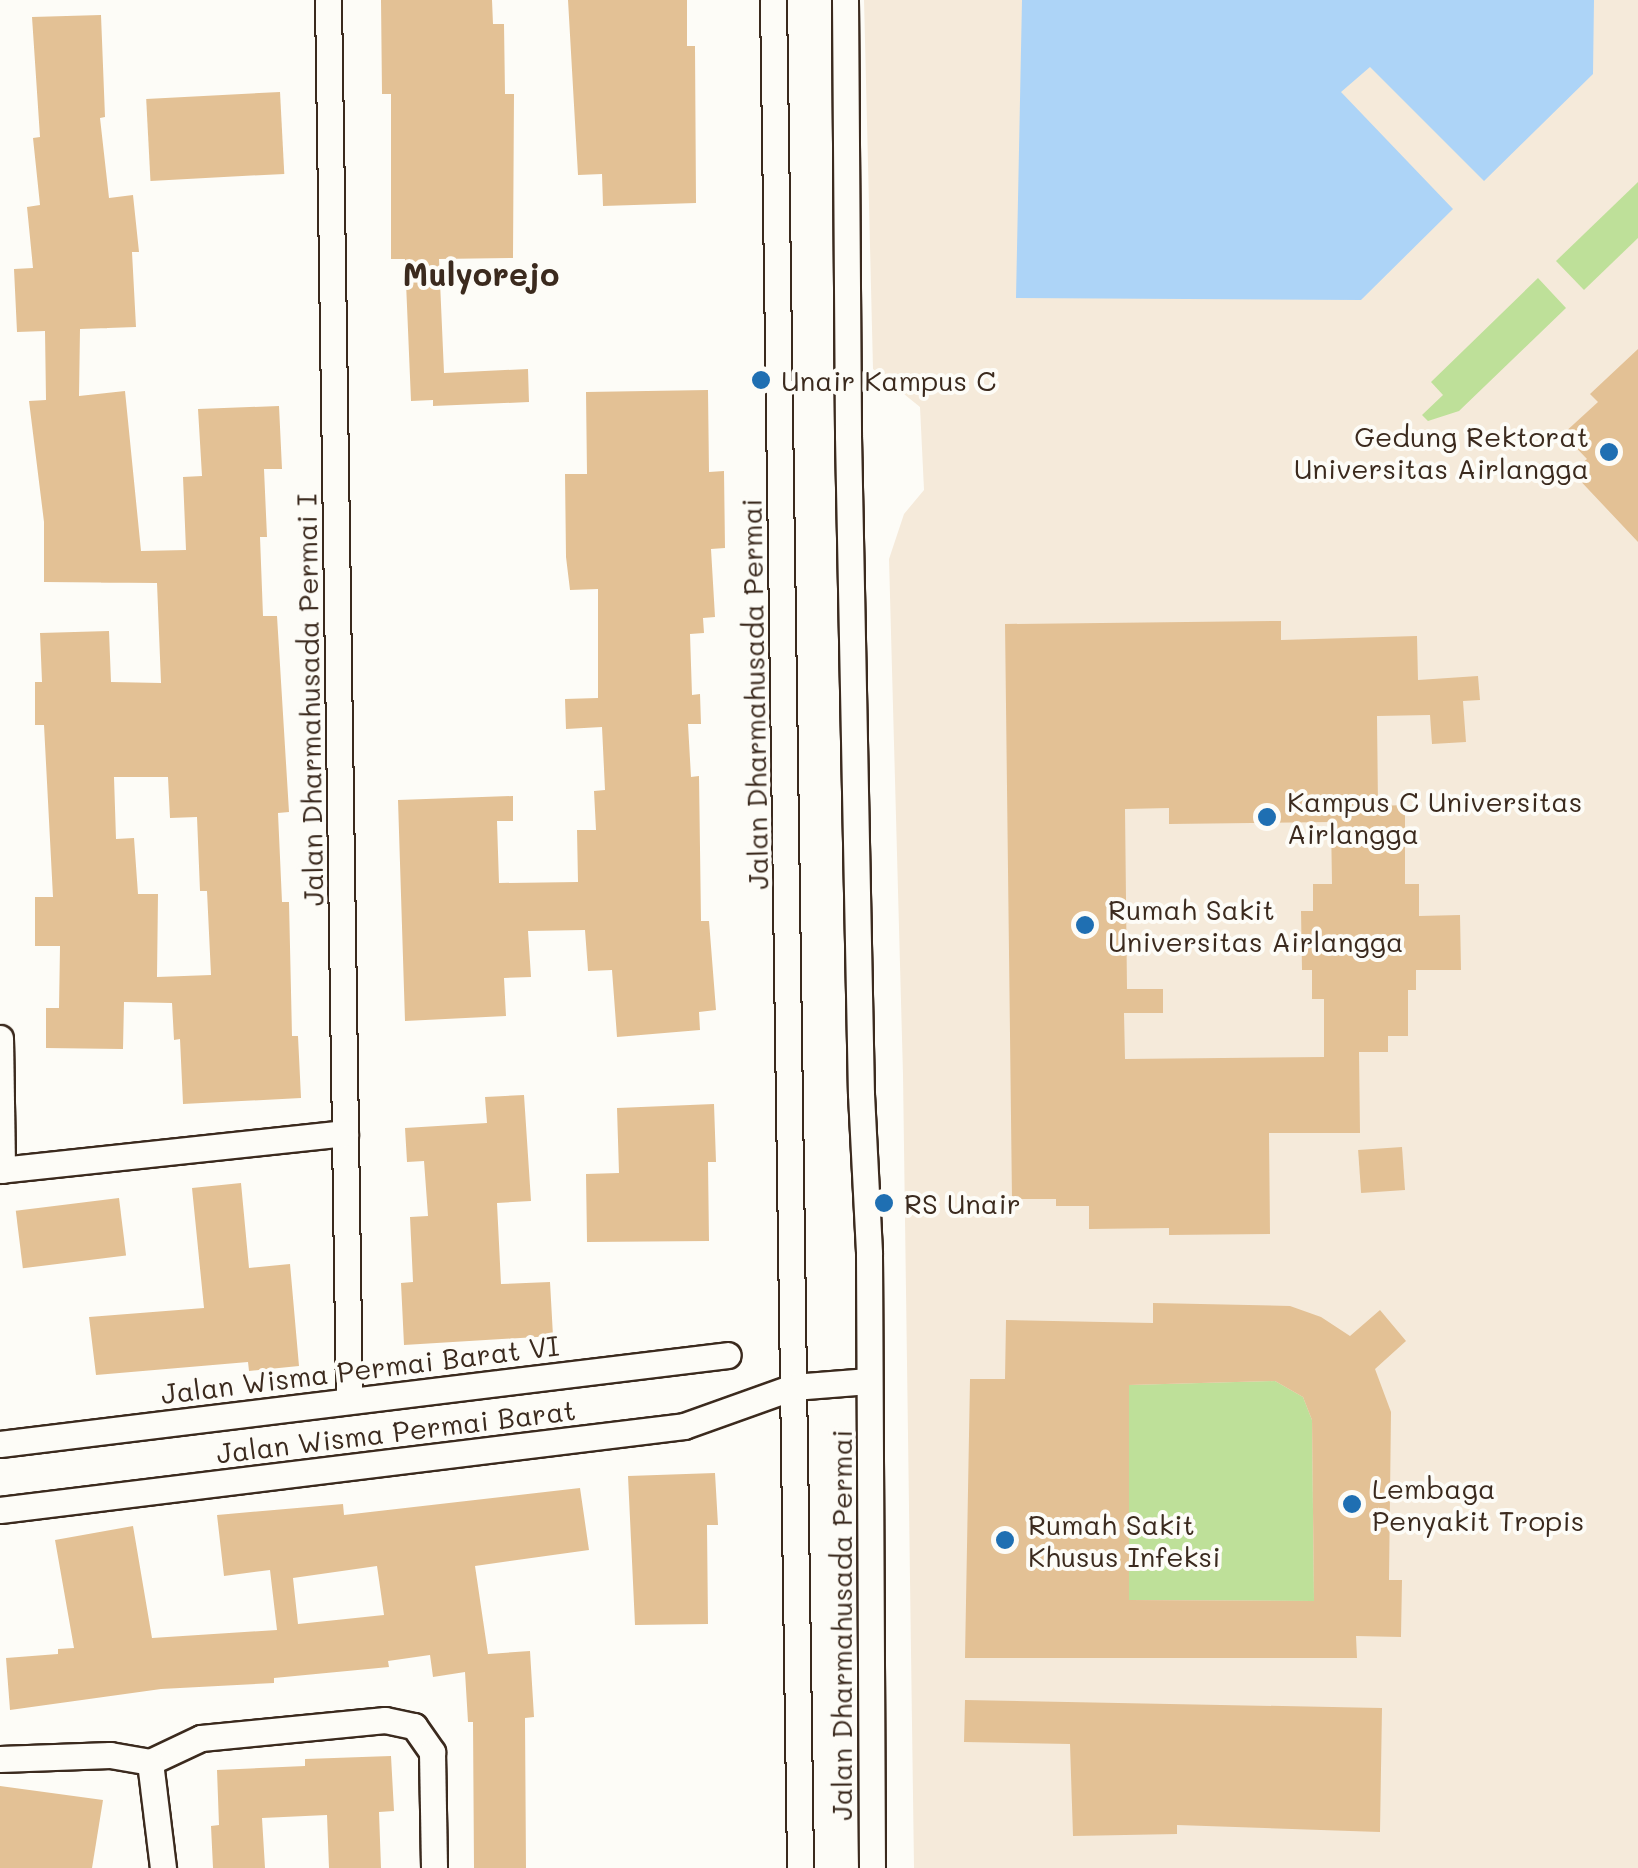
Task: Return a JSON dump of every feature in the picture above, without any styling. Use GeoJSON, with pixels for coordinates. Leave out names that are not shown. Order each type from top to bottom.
{"type":"FeatureCollection","features":[{"type":"Feature","properties":{"kind":"street","name":"Jalan Dharmahusada Permai I"},"geometry":{"type":"LineString","coordinates":[[328,0],[349,1399]]}},
{"type":"Feature","properties":{"kind":"street","name":"Jalan Dharmahusada Permai"},"geometry":{"type":"LineString","coordinates":[[773,0],[800,1868]]}},
{"type":"Feature","properties":{"kind":"street","name":"Jalan Dharmahusada Permai"},"geometry":{"type":"LineString","coordinates":[[845,0],[848,436],[869,1381],[872,1868]]}},
{"type":"Feature","properties":{"kind":"street"},"geometry":{"type":"LineString","coordinates":[[0,1038],[1,1170],[345,1132]]}},
{"type":"Feature","properties":{"kind":"street","name":"Jalan Wisma Permai Barat VI"},"geometry":{"type":"LineString","coordinates":[[0,1444],[728,1355]]}},
{"type":"Feature","properties":{"kind":"street"},"geometry":{"type":"LineString","coordinates":[[793,1387],[869,1381]]}},
{"type":"Feature","properties":{"kind":"street","name":"Jalan Wisma Permai Barat"},"geometry":{"type":"LineString","coordinates":[[0,1510],[684,1426],[793,1387]]}},
{"type":"Feature","properties":{"kind":"street"},"geometry":{"type":"LineString","coordinates":[[0,1760],[110,1755],[150,1762],[201,1738],[386,1720],[414,1726],[432,1752],[434,1868]]}},
{"type":"Feature","properties":{"kind":"street"},"geometry":{"type":"LineString","coordinates":[[150,1762],[163,1868]]}},
{"type":"Feature","properties":{"kind":"shaded area","name":"Kampus C Universitas Airlangga"},"geometry":{"type":"Polygon","coordinates":[[[864,0],[1638,0],[1638,1868],[914,1868],[903,1075],[889,559],[904,514],[924,490],[920,407],[873,369],[864,0]]]}},
{"type":"Feature","properties":{"kind":"green space"},"geometry":{"type":"Polygon","coordinates":[[[1638,182],[1638,238],[1584,290],[1556,261],[1638,182]]]}},
{"type":"Feature","properties":{"kind":"green space"},"geometry":{"type":"Polygon","coordinates":[[[1538,278],[1566,308],[1459,411],[1428,421],[1422,415],[1443,395],[1431,382],[1538,278]]]}},
{"type":"Feature","properties":{"kind":"green space"},"geometry":{"type":"Polygon","coordinates":[[[1275,1381],[1303,1397],[1312,1420],[1314,1601],[1129,1600],[1129,1385],[1275,1381]]]}},
{"type":"Feature","properties":{"kind":"water"},"geometry":{"type":"Polygon","coordinates":[[[1022,0],[1594,0],[1593,74],[1484,181],[1370,67],[1341,92],[1453,209],[1361,300],[1016,298],[1022,0]]]}},
{"type":"Feature","properties":{"kind":"building"},"geometry":{"type":"Polygon","coordinates":[[[381,0],[492,0],[493,24],[504,24],[505,94],[514,94],[513,258],[439,259],[444,373],[528,369],[529,402],[433,406],[433,400],[411,401],[405,259],[391,259],[391,94],[382,94],[381,0]]]}},
{"type":"Feature","properties":{"kind":"building"},"geometry":{"type":"Polygon","coordinates":[[[568,0],[687,0],[687,46],[695,46],[696,203],[603,206],[602,174],[578,175],[568,0]]]}},
{"type":"Feature","properties":{"kind":"building"},"geometry":{"type":"Polygon","coordinates":[[[101,15],[105,117],[100,118],[109,198],[133,195],[139,252],[132,252],[136,327],[80,329],[79,396],[125,391],[141,551],[186,550],[183,477],[202,476],[198,409],[279,406],[282,469],[264,469],[267,537],[260,537],[263,616],[277,616],[289,812],[278,813],[282,902],[289,902],[292,1036],[298,1036],[301,1098],[183,1104],[180,1039],[174,1040],[172,1003],[124,1002],[123,1049],[46,1048],[46,1008],[59,1008],[60,946],[35,946],[35,897],[53,897],[44,725],[35,725],[35,682],[42,682],[40,633],[109,631],[111,682],[161,683],[157,583],[44,582],[44,522],[29,401],[46,400],[45,331],[17,332],[14,269],[33,268],[27,207],[40,205],[33,138],[40,137],[32,17],[101,15]],[[114,777],[116,839],[134,838],[138,894],[158,894],[157,977],[211,975],[207,891],[200,891],[197,817],[170,818],[168,777],[114,777]]]}},
{"type":"Feature","properties":{"kind":"building"},"geometry":{"type":"Polygon","coordinates":[[[280,92],[284,174],[150,181],[146,99],[280,92]]]}},
{"type":"Feature","properties":{"kind":"building","name":"Gedung Rektorat Universitas Airlangga"},"geometry":{"type":"Polygon","coordinates":[[[1638,349],[1638,542],[1572,472],[1587,459],[1563,434],[1598,402],[1590,394],[1638,349]]]}},
{"type":"Feature","properties":{"kind":"building"},"geometry":{"type":"Polygon","coordinates":[[[708,390],[709,472],[724,471],[725,548],[711,549],[715,617],[703,618],[704,633],[690,634],[692,695],[700,694],[701,724],[688,724],[691,777],[699,776],[701,921],[709,921],[716,1010],[699,1012],[700,1030],[617,1037],[612,970],[588,971],[585,930],[528,931],[531,977],[504,978],[506,1016],[405,1021],[398,800],[513,796],[513,821],[497,821],[499,883],[578,882],[577,830],[596,830],[594,791],[605,790],[602,727],[566,729],[565,699],[598,698],[598,589],[570,590],[566,557],[565,474],[587,474],[586,392],[708,390]]]}},
{"type":"Feature","properties":{"kind":"building"},"geometry":{"type":"Polygon","coordinates":[[[1281,621],[1281,640],[1417,636],[1418,680],[1478,676],[1480,700],[1463,701],[1466,742],[1432,744],[1430,715],[1377,716],[1378,806],[1405,805],[1405,884],[1419,884],[1419,916],[1460,915],[1461,970],[1416,970],[1416,990],[1408,990],[1408,1036],[1388,1036],[1388,1052],[1359,1052],[1360,1133],[1269,1133],[1270,1234],[1169,1235],[1169,1228],[1089,1229],[1089,1206],[1056,1206],[1056,1199],[1012,1199],[1005,624],[1281,621]],[[1169,808],[1125,809],[1127,989],[1163,989],[1163,1013],[1124,1013],[1125,1059],[1324,1057],[1324,999],[1312,999],[1312,970],[1302,970],[1301,911],[1313,911],[1313,884],[1332,884],[1331,822],[1169,824],[1169,808]]]}},
{"type":"Feature","properties":{"kind":"building"},"geometry":{"type":"Polygon","coordinates":[[[524,1095],[531,1201],[497,1203],[501,1284],[550,1282],[553,1336],[404,1345],[401,1283],[413,1282],[410,1217],[428,1216],[424,1161],[407,1162],[405,1128],[487,1123],[485,1097],[524,1095]]]}},
{"type":"Feature","properties":{"kind":"building"},"geometry":{"type":"Polygon","coordinates":[[[714,1104],[716,1162],[708,1162],[709,1241],[587,1242],[586,1174],[619,1173],[617,1108],[714,1104]]]}},
{"type":"Feature","properties":{"kind":"building"},"geometry":{"type":"Polygon","coordinates":[[[1402,1147],[1405,1190],[1361,1193],[1358,1150],[1402,1147]]]}},
{"type":"Feature","properties":{"kind":"building"},"geometry":{"type":"Polygon","coordinates":[[[241,1183],[249,1268],[290,1264],[299,1366],[249,1371],[248,1362],[96,1375],[89,1317],[204,1308],[192,1188],[241,1183]]]}},
{"type":"Feature","properties":{"kind":"building"},"geometry":{"type":"Polygon","coordinates":[[[119,1198],[126,1256],[23,1268],[16,1211],[119,1198]]]}},
{"type":"Feature","properties":{"kind":"building","name":"Lembaga Penyakit Tropis"},"geometry":{"type":"Polygon","coordinates":[[[1153,1303],[1290,1306],[1321,1317],[1350,1336],[1380,1310],[1406,1341],[1375,1369],[1391,1412],[1389,1580],[1402,1580],[1401,1637],[1356,1636],[1357,1658],[965,1658],[970,1379],[1005,1379],[1006,1320],[1153,1323],[1153,1303]],[[1275,1381],[1129,1385],[1129,1600],[1314,1601],[1312,1420],[1303,1397],[1275,1381]]]}},
{"type":"Feature","properties":{"kind":"building"},"geometry":{"type":"Polygon","coordinates":[[[715,1473],[718,1525],[707,1525],[708,1624],[635,1625],[628,1476],[715,1473]]]}},
{"type":"Feature","properties":{"kind":"building"},"geometry":{"type":"Polygon","coordinates":[[[580,1488],[589,1550],[475,1566],[488,1654],[530,1651],[534,1717],[525,1718],[526,1868],[474,1868],[473,1722],[468,1722],[465,1672],[433,1677],[430,1655],[388,1661],[389,1667],[274,1678],[274,1683],[161,1689],[10,1710],[6,1658],[58,1654],[58,1649],[74,1648],[55,1540],[133,1526],[152,1638],[277,1630],[270,1570],[224,1576],[217,1515],[343,1504],[344,1515],[580,1488]],[[377,1566],[293,1578],[298,1624],[384,1615],[377,1566]]]}},
{"type":"Feature","properties":{"kind":"building"},"geometry":{"type":"Polygon","coordinates":[[[965,1700],[1382,1708],[1380,1832],[1177,1825],[1177,1834],[1073,1836],[1070,1744],[964,1742],[965,1700]]]}},
{"type":"Feature","properties":{"kind":"building"},"geometry":{"type":"Polygon","coordinates":[[[391,1756],[394,1811],[379,1812],[381,1868],[329,1868],[327,1815],[262,1818],[265,1868],[213,1868],[211,1826],[219,1825],[217,1770],[305,1766],[305,1759],[391,1756]]]}},
{"type":"Feature","properties":{"kind":"building"},"geometry":{"type":"Polygon","coordinates":[[[0,1786],[103,1800],[92,1868],[0,1868],[0,1786]]]}},
{"type":"Feature","properties":{"kind":"place","name":"Unair Kampus C"},"geometry":{"type":"Point","coordinates":[761,380]}},
{"type":"Feature","properties":{"kind":"place","name":"Gedung Rektorat Universitas Airlangga"},"geometry":{"type":"Point","coordinates":[1609,452]}},
{"type":"Feature","properties":{"kind":"place","name":"Kampus C Universitas Airlangga"},"geometry":{"type":"Point","coordinates":[1267,817]}},
{"type":"Feature","properties":{"kind":"place","name":"Rumah Sakit Universitas Airlangga"},"geometry":{"type":"Point","coordinates":[1085,925]}},
{"type":"Feature","properties":{"kind":"place","name":"RS Unair"},"geometry":{"type":"Point","coordinates":[884,1203]}},
{"type":"Feature","properties":{"kind":"place","name":"Lembaga Penyakit Tropis"},"geometry":{"type":"Point","coordinates":[1352,1504]}},
{"type":"Feature","properties":{"kind":"place","name":"Rumah Sakit Khusus Infeksi"},"geometry":{"type":"Point","coordinates":[1005,1540]}},
{"type":"Feature","properties":{"kind":"district","name":"Mulyorejo"},"geometry":{"type":"Point","coordinates":[481,273]}}]}
